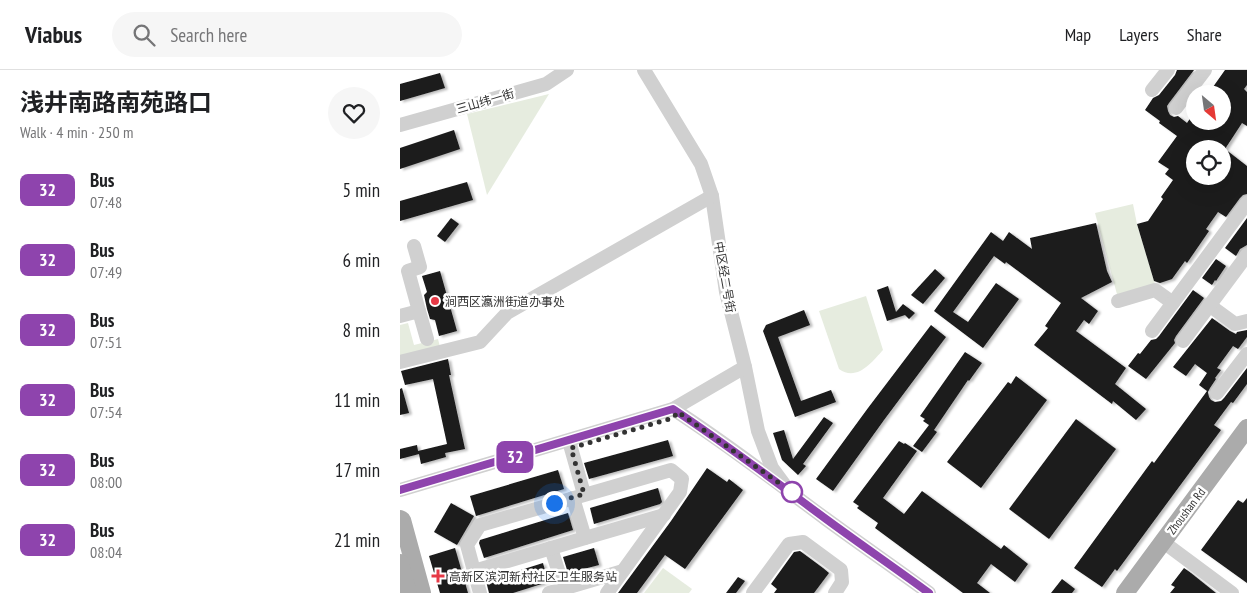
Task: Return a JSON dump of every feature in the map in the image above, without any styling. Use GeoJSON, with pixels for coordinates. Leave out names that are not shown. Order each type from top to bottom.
{"type":"FeatureCollection","features":[{"type":"Feature","properties":{"kind":"main road","name":"Zhoushan Rd"},"geometry":{"type":"LineString","coordinates":[[1136,593],[1170,547],[1246,434]]}},
{"type":"Feature","properties":{"kind":"main road","name":"Zhoushan Rd"},"geometry":{"type":"LineString","coordinates":[[1125,593],[1246,434]]}},
{"type":"Feature","properties":{"kind":"main road"},"geometry":{"type":"LineString","coordinates":[[400,519],[402,520],[422,593]]}},
{"type":"Feature","properties":{"kind":"main road"},"geometry":{"type":"LineString","coordinates":[[400,563],[408,593]]}},
{"type":"Feature","properties":{"kind":"street","name":"三山纬一街"},"geometry":{"type":"LineString","coordinates":[[400,125],[546,84],[567,70]]}},
{"type":"Feature","properties":{"kind":"street","name":"中区经二号街"},"geometry":{"type":"LineString","coordinates":[[644,70],[701,164],[712,196],[726,292],[746,370],[758,431],[772,468],[789,491]]}},
{"type":"Feature","properties":{"kind":"street"},"geometry":{"type":"LineString","coordinates":[[1152,90],[1168,70]]}},
{"type":"Feature","properties":{"kind":"street"},"geometry":{"type":"LineString","coordinates":[[1176,108],[1205,70]]}},
{"type":"Feature","properties":{"kind":"street"},"geometry":{"type":"LineString","coordinates":[[400,362],[480,342],[507,313],[712,196]]}},
{"type":"Feature","properties":{"kind":"street"},"geometry":{"type":"LineString","coordinates":[[1152,331],[1247,203]]}},
{"type":"Feature","properties":{"kind":"street"},"geometry":{"type":"LineString","coordinates":[[414,246],[420,268],[408,270],[428,339]]}},
{"type":"Feature","properties":{"kind":"street"},"geometry":{"type":"LineString","coordinates":[[1183,342],[1209,305],[1245,261]]}},
{"type":"Feature","properties":{"kind":"street"},"geometry":{"type":"LineString","coordinates":[[1118,301],[1155,290],[1172,303]]}},
{"type":"Feature","properties":{"kind":"street"},"geometry":{"type":"LineString","coordinates":[[1209,305],[1235,324],[1247,322]]}},
{"type":"Feature","properties":{"kind":"street"},"geometry":{"type":"LineString","coordinates":[[400,316],[419,310]]}},
{"type":"Feature","properties":{"kind":"street"},"geometry":{"type":"LineString","coordinates":[[1217,393],[1247,354]]}},
{"type":"Feature","properties":{"kind":"street"},"geometry":{"type":"LineString","coordinates":[[400,498],[675,413],[746,370]]}},
{"type":"Feature","properties":{"kind":"street"},"geometry":{"type":"LineString","coordinates":[[675,413],[789,491],[929,593]]}},
{"type":"Feature","properties":{"kind":"street"},"geometry":{"type":"LineString","coordinates":[[675,413],[914,593]]}},
{"type":"Feature","properties":{"kind":"street"},"geometry":{"type":"LineString","coordinates":[[400,490],[570,444]]}},
{"type":"Feature","properties":{"kind":"street"},"geometry":{"type":"LineString","coordinates":[[570,444],[585,538]]}},
{"type":"Feature","properties":{"kind":"street"},"geometry":{"type":"LineString","coordinates":[[480,593],[466,545],[480,525],[670,470],[682,479],[680,492],[607,593]]}},
{"type":"Feature","properties":{"kind":"street"},"geometry":{"type":"LineString","coordinates":[[474,571],[664,515]]}},
{"type":"Feature","properties":{"kind":"street"},"geometry":{"type":"LineString","coordinates":[[752,593],[789,544],[802,542],[840,570],[842,582],[834,593]]}},
{"type":"Feature","properties":{"kind":"street"},"geometry":{"type":"LineString","coordinates":[[1170,547],[1232,593]]}},
{"type":"Feature","properties":{"kind":"street"},"geometry":{"type":"LineString","coordinates":[[551,548],[564,589]]}},
{"type":"Feature","properties":{"kind":"street"},"geometry":{"type":"LineString","coordinates":[[549,593],[623,571]]}},
{"type":"Feature","properties":{"kind":"shaded area"},"geometry":{"type":"Polygon","coordinates":[[[549,94],[487,195],[467,114],[549,94]]]}},
{"type":"Feature","properties":{"kind":"shaded area"},"geometry":{"type":"Polygon","coordinates":[[[1133,204],[1155,284],[1118,298],[1095,213],[1133,204]]]}},
{"type":"Feature","properties":{"kind":"shaded area"},"geometry":{"type":"Polygon","coordinates":[[[866,296],[883,350],[864,369],[852,373],[846,372],[839,369],[819,311],[866,296]]]}},
{"type":"Feature","properties":{"kind":"shaded area"},"geometry":{"type":"Polygon","coordinates":[[[408,323],[414,345],[438,339],[440,347],[400,357],[400,325],[408,323]]]}},
{"type":"Feature","properties":{"kind":"shaded area"},"geometry":{"type":"Polygon","coordinates":[[[663,568],[692,589],[689,593],[644,593],[663,568]]]}},
{"type":"Feature","properties":{"kind":"building"},"geometry":{"type":"Polygon","coordinates":[[[1177,70],[1194,70],[1167,106],[1170,115],[1178,116],[1186,122],[1186,130],[1231,130],[1231,85],[1214,85],[1225,70],[1247,70],[1247,85],[1244,89],[1247,92],[1247,126],[1242,123],[1231,140],[1186,140],[1186,185],[1231,185],[1231,154],[1247,166],[1247,194],[1240,198],[1226,217],[1218,212],[1206,229],[1209,231],[1187,263],[1185,261],[1172,279],[1160,283],[1154,281],[1137,224],[1148,221],[1173,180],[1165,174],[1169,169],[1158,162],[1177,136],[1145,110],[1153,98],[1159,95],[1177,70]]]}},
{"type":"Feature","properties":{"kind":"building"},"geometry":{"type":"Polygon","coordinates":[[[440,73],[445,88],[400,101],[400,84],[440,73]]]}},
{"type":"Feature","properties":{"kind":"building"},"geometry":{"type":"Polygon","coordinates":[[[454,130],[460,149],[400,169],[400,148],[454,130]]]}},
{"type":"Feature","properties":{"kind":"building"},"geometry":{"type":"Polygon","coordinates":[[[467,182],[473,200],[400,221],[400,201],[467,182]]]}},
{"type":"Feature","properties":{"kind":"building"},"geometry":{"type":"Polygon","coordinates":[[[451,218],[459,224],[445,242],[437,236],[451,218]]]}},
{"type":"Feature","properties":{"kind":"building"},"geometry":{"type":"Polygon","coordinates":[[[1247,218],[1247,245],[1240,249],[1236,256],[1225,248],[1247,218]]]}},
{"type":"Feature","properties":{"kind":"building"},"geometry":{"type":"Polygon","coordinates":[[[1096,223],[1107,271],[1112,282],[1081,298],[1098,311],[1089,324],[1084,320],[1076,331],[1126,368],[1115,384],[1146,409],[1136,420],[1113,401],[1112,404],[1034,345],[1048,328],[1045,326],[1061,303],[1006,262],[1005,264],[994,256],[953,312],[968,322],[996,283],[1019,299],[983,348],[934,311],[991,232],[1003,241],[1009,232],[1032,249],[1030,238],[1096,223]]]}},
{"type":"Feature","properties":{"kind":"building"},"geometry":{"type":"Polygon","coordinates":[[[1216,259],[1226,266],[1212,285],[1202,278],[1216,259]]]}},
{"type":"Feature","properties":{"kind":"building"},"geometry":{"type":"Polygon","coordinates":[[[935,269],[945,278],[923,304],[911,295],[935,269]]]}},
{"type":"Feature","properties":{"kind":"building","name":"涧西区瀛洲街道办事处"},"geometry":{"type":"Polygon","coordinates":[[[440,271],[457,331],[439,336],[435,320],[430,319],[427,309],[424,295],[427,292],[422,276],[440,271]]]}},
{"type":"Feature","properties":{"kind":"building"},"geometry":{"type":"Polygon","coordinates":[[[888,286],[896,312],[903,304],[915,313],[909,319],[905,315],[887,321],[877,290],[888,286]]]}},
{"type":"Feature","properties":{"kind":"building"},"geometry":{"type":"Polygon","coordinates":[[[1193,290],[1204,298],[1176,336],[1175,343],[1146,379],[1128,366],[1151,340],[1159,336],[1193,290]]]}},
{"type":"Feature","properties":{"kind":"building"},"geometry":{"type":"Polygon","coordinates":[[[804,310],[810,325],[778,337],[801,401],[831,390],[836,402],[795,417],[763,331],[766,325],[804,310]]]}},
{"type":"Feature","properties":{"kind":"building"},"geometry":{"type":"Polygon","coordinates":[[[1212,318],[1236,334],[1237,332],[1247,330],[1247,337],[1238,349],[1233,346],[1217,368],[1221,370],[1208,392],[1209,397],[1215,402],[1221,401],[1247,368],[1247,384],[1214,425],[1221,430],[1117,571],[1115,569],[1102,587],[1074,568],[1152,461],[1154,463],[1207,391],[1199,385],[1207,373],[1195,364],[1186,376],[1173,367],[1212,318]]]}},
{"type":"Feature","properties":{"kind":"building"},"geometry":{"type":"Polygon","coordinates":[[[931,325],[946,337],[833,491],[816,479],[931,325]]]}},
{"type":"Feature","properties":{"kind":"building"},"geometry":{"type":"Polygon","coordinates":[[[965,352],[982,363],[934,430],[937,432],[922,452],[913,446],[929,425],[920,416],[965,352]]]}},
{"type":"Feature","properties":{"kind":"building"},"geometry":{"type":"Polygon","coordinates":[[[448,359],[451,375],[449,375],[465,449],[445,453],[446,457],[421,464],[419,454],[400,459],[400,449],[417,445],[418,451],[447,444],[433,379],[405,385],[401,371],[448,359]]]}},
{"type":"Feature","properties":{"kind":"building"},"geometry":{"type":"Polygon","coordinates":[[[1016,376],[1047,400],[981,488],[947,462],[1008,382],[1011,384],[1016,376]]]}},
{"type":"Feature","properties":{"kind":"building"},"geometry":{"type":"Polygon","coordinates":[[[402,388],[409,413],[400,415],[400,389],[402,388]]]}},
{"type":"Feature","properties":{"kind":"building"},"geometry":{"type":"Polygon","coordinates":[[[824,417],[833,423],[803,464],[806,466],[798,475],[782,460],[773,433],[784,430],[793,459],[824,417]]]}},
{"type":"Feature","properties":{"kind":"building"},"geometry":{"type":"Polygon","coordinates":[[[1076,419],[1116,449],[1049,539],[1009,509],[1076,419]]]}},
{"type":"Feature","properties":{"kind":"building"},"geometry":{"type":"Polygon","coordinates":[[[668,440],[673,456],[589,479],[584,463],[668,440]]]}},
{"type":"Feature","properties":{"kind":"building"},"geometry":{"type":"Polygon","coordinates":[[[899,441],[917,451],[883,498],[904,514],[922,491],[1001,549],[1004,545],[1028,564],[1015,582],[991,564],[977,583],[990,593],[963,593],[875,528],[878,523],[857,508],[859,506],[853,502],[899,441]]]}},
{"type":"Feature","properties":{"kind":"building"},"geometry":{"type":"Polygon","coordinates":[[[707,468],[727,482],[729,479],[743,490],[685,569],[665,555],[637,593],[618,593],[671,521],[707,468]]]}},
{"type":"Feature","properties":{"kind":"building"},"geometry":{"type":"Polygon","coordinates":[[[558,470],[564,489],[476,516],[470,496],[558,470]]]}},
{"type":"Feature","properties":{"kind":"building"},"geometry":{"type":"Polygon","coordinates":[[[658,488],[662,502],[660,504],[594,524],[590,508],[658,488]]]}},
{"type":"Feature","properties":{"kind":"building"},"geometry":{"type":"Polygon","coordinates":[[[1247,498],[1247,583],[1201,550],[1238,500],[1243,503],[1247,498]]]}},
{"type":"Feature","properties":{"kind":"building"},"geometry":{"type":"Polygon","coordinates":[[[451,503],[474,516],[457,545],[434,532],[451,503]]]}},
{"type":"Feature","properties":{"kind":"building"},"geometry":{"type":"Polygon","coordinates":[[[568,513],[573,530],[484,558],[479,543],[480,540],[568,513]]]}},
{"type":"Feature","properties":{"kind":"building"},"geometry":{"type":"Polygon","coordinates":[[[455,548],[468,593],[440,593],[429,556],[455,548]]]}},
{"type":"Feature","properties":{"kind":"building"},"geometry":{"type":"Polygon","coordinates":[[[594,548],[599,565],[568,573],[563,557],[594,548]]]}},
{"type":"Feature","properties":{"kind":"building"},"geometry":{"type":"Polygon","coordinates":[[[800,551],[829,573],[814,593],[774,593],[777,589],[771,584],[794,552],[800,551]]]}},
{"type":"Feature","properties":{"kind":"building"},"geometry":{"type":"Polygon","coordinates":[[[543,563],[548,582],[513,593],[489,593],[486,581],[543,563]]]}},
{"type":"Feature","properties":{"kind":"building"},"geometry":{"type":"Polygon","coordinates":[[[1184,568],[1216,593],[1170,593],[1175,587],[1171,585],[1184,568]]]}},
{"type":"Feature","properties":{"kind":"building"},"geometry":{"type":"Polygon","coordinates":[[[738,577],[745,581],[736,593],[726,593],[738,577]]]}},
{"type":"Feature","properties":{"kind":"building"},"geometry":{"type":"Polygon","coordinates":[[[1062,579],[1075,589],[1072,593],[1051,593],[1062,579]]]}},
{"type":"Feature","properties":{"kind":"bus line","name":"32"},"geometry":{"type":"LineString","coordinates":[[400,490],[673,409],[698,425],[929,593]]}},
{"type":"Feature","properties":{"kind":"place","name":"涧西区瀛洲街道办事处"},"geometry":{"type":"Point","coordinates":[435,301]}},
{"type":"Feature","properties":{"kind":"place","name":"高新区滨河新村社区卫生服务站"},"geometry":{"type":"Point","coordinates":[438,576]}},
{"type":"Feature","properties":{"kind":"route"},"geometry":{"type":"LineString","coordinates":[[554,503],[584,494],[571,448],[673,418],[678,412],[792,492]]}}]}
